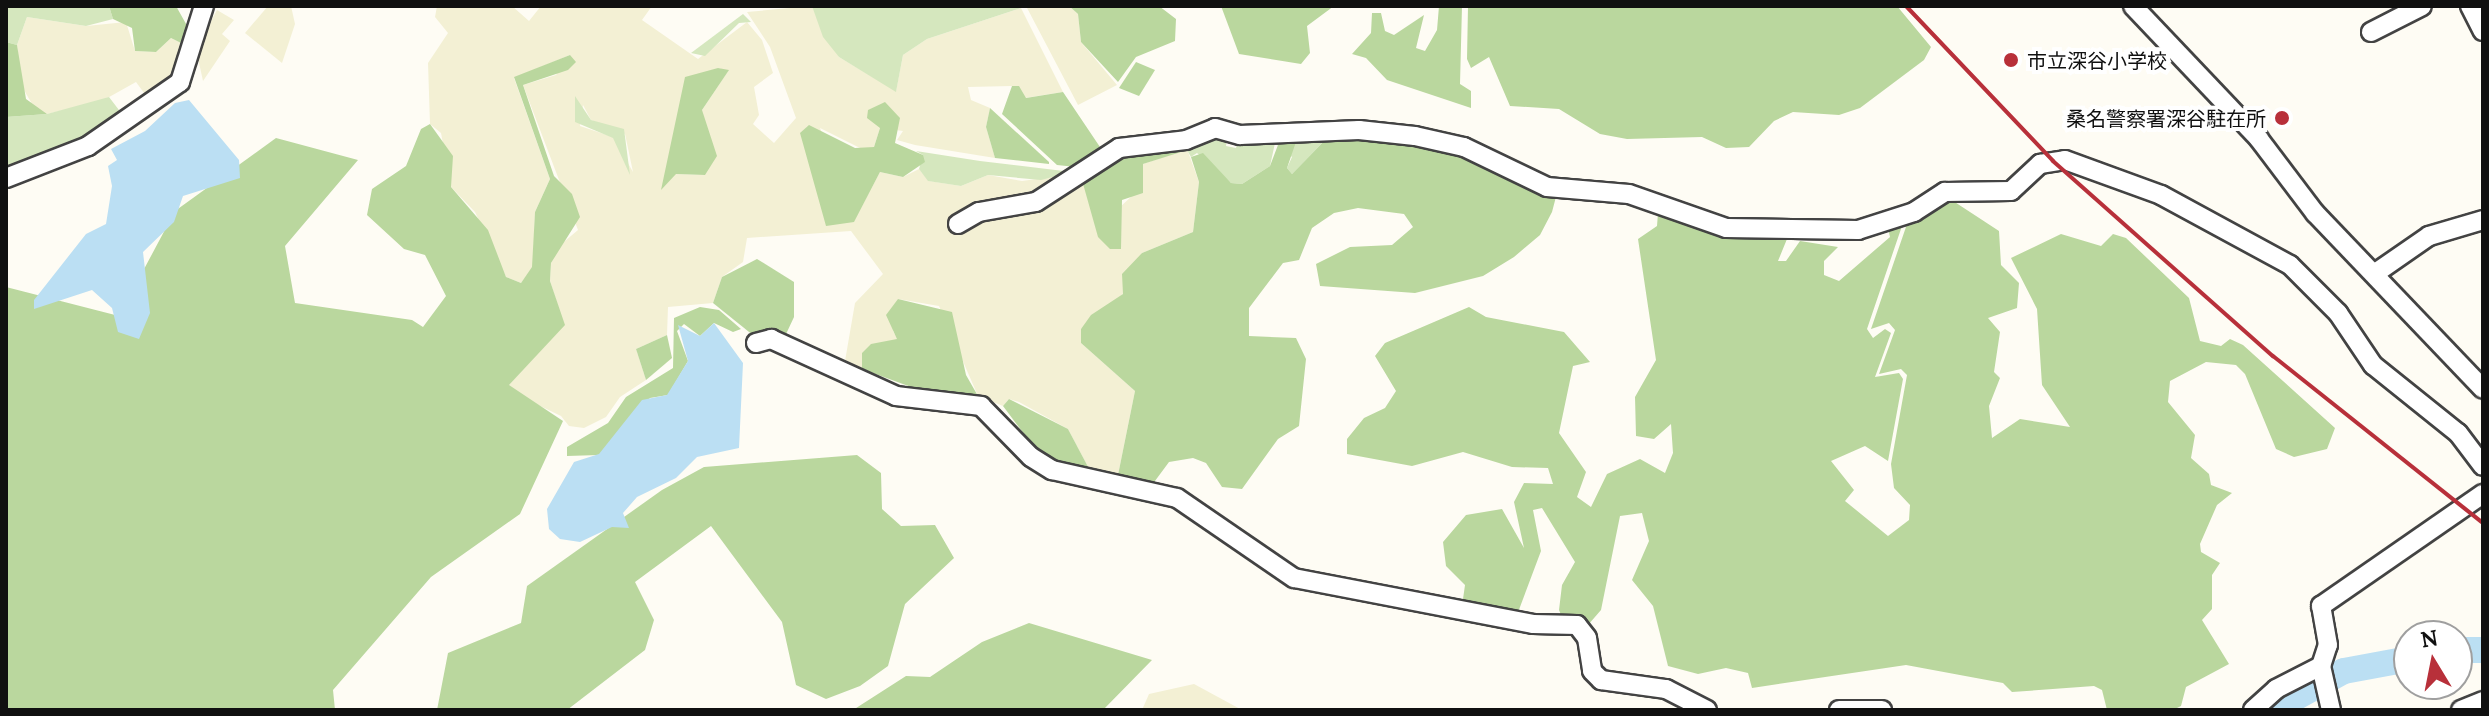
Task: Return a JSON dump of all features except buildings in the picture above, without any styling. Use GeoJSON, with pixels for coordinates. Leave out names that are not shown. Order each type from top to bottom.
{"type":"FeatureCollection","features":[{"type":"Feature","properties":{"kind":"street"},"geometry":{"type":"LineString","coordinates":[[6,178],[88,146],[180,82],[204,6]]}},
{"type":"Feature","properties":{"kind":"street"},"geometry":{"type":"LineString","coordinates":[[2134,6],[2259,139],[2315,213],[2377,272],[2483,389]]}},
{"type":"Feature","properties":{"kind":"street"},"geometry":{"type":"LineString","coordinates":[[2371,32],[2422,6]]}},
{"type":"Feature","properties":{"kind":"street"},"geometry":{"type":"LineString","coordinates":[[2470,6],[2483,31]]}},
{"type":"Feature","properties":{"kind":"street"},"geometry":{"type":"LineString","coordinates":[[958,224],[979,212],[1036,202],[1110,151],[1186,140],[1215,128],[1240,135],[1273,130],[1415,136],[1464,147],[1547,187],[1629,194],[1726,228],[1858,230],[1914,212],[1945,192],[2011,191],[2040,164],[2065,160],[2161,195],[2290,265],[2338,313],[2389,383],[2458,433],[2483,466]]}},
{"type":"Feature","properties":{"kind":"street"},"geometry":{"type":"LineString","coordinates":[[2377,272],[2429,236],[2483,220]]}},
{"type":"Feature","properties":{"kind":"street"},"geometry":{"type":"LineString","coordinates":[[756,343],[771,339],[896,396],[981,406],[1031,457],[1052,470],[1177,498],[1294,578],[1533,624],[1577,625],[1587,638],[1592,671],[1601,680],[1666,689],[1707,710]]}},
{"type":"Feature","properties":{"kind":"street"},"geometry":{"type":"LineString","coordinates":[[2331,710],[2321,666],[2328,645],[2321,606],[2483,494]]}},
{"type":"Feature","properties":{"kind":"street"},"geometry":{"type":"LineString","coordinates":[[2253,710],[2276,689],[2321,666]]}},
{"type":"Feature","properties":{"kind":"street"},"geometry":{"type":"LineString","coordinates":[[2461,710],[2483,701]]}},
{"type":"Feature","properties":{"kind":"street"},"geometry":{"type":"LineString","coordinates":[[1839,710],[1882,710]]}},
{"type":"Feature","properties":{"kind":"shaded area"},"geometry":{"type":"Polygon","coordinates":[[[268,6],[291,6],[295,24],[282,63],[245,33],[268,6]]]}},
{"type":"Feature","properties":{"kind":"shaded area"},"geometry":{"type":"Polygon","coordinates":[[[437,6],[512,6],[529,21],[541,6],[652,6],[642,20],[698,59],[747,22],[762,40],[773,73],[754,87],[759,115],[753,124],[774,143],[796,118],[770,47],[747,12],[812,6],[839,57],[896,91],[903,55],[927,39],[1021,8],[1063,92],[1025,98],[1012,86],[968,87],[971,100],[990,108],[986,127],[995,158],[915,145],[897,140],[903,131],[880,128],[874,147],[864,150],[820,128],[854,221],[880,172],[903,177],[919,169],[929,181],[961,186],[988,175],[1022,181],[1080,173],[1120,249],[1118,209],[1134,194],[1143,164],[1187,149],[1199,182],[1193,232],[1142,253],[1123,294],[1081,329],[1081,343],[1135,391],[1117,480],[1095,480],[1068,429],[1019,402],[1009,399],[1003,406],[978,396],[939,306],[898,299],[893,331],[898,339],[864,360],[862,369],[845,361],[855,303],[883,274],[851,231],[747,238],[743,262],[722,277],[713,303],[668,307],[667,335],[636,349],[646,380],[620,397],[606,417],[584,428],[569,426],[561,416],[505,389],[564,325],[550,281],[551,263],[559,246],[578,230],[523,85],[556,75],[570,55],[514,78],[550,179],[535,212],[533,267],[521,283],[506,277],[475,212],[451,187],[441,133],[430,124],[428,63],[448,33],[435,17],[437,6]],[[718,68],[676,174],[705,175],[702,110],[728,71],[718,68]],[[583,105],[580,126],[613,137],[633,172],[625,134],[591,120],[583,105]]]}},
{"type":"Feature","properties":{"kind":"shaded area"},"geometry":{"type":"Polygon","coordinates":[[[1026,6],[1069,6],[1078,14],[1081,42],[1117,85],[1078,105],[1026,6]]]}},
{"type":"Feature","properties":{"kind":"shaded area"},"geometry":{"type":"Polygon","coordinates":[[[217,10],[234,20],[222,34],[230,41],[203,81],[196,49],[217,10]]]}},
{"type":"Feature","properties":{"kind":"shaded area"},"geometry":{"type":"Polygon","coordinates":[[[27,17],[86,26],[126,22],[135,51],[156,52],[171,38],[185,45],[170,80],[147,97],[136,82],[102,101],[47,114],[35,109],[21,85],[17,45],[27,17]]]}},
{"type":"Feature","properties":{"kind":"shaded area"},"geometry":{"type":"Polygon","coordinates":[[[1194,684],[1242,710],[1142,710],[1149,694],[1194,684]]]}},
{"type":"Feature","properties":{"kind":"green space"},"geometry":{"type":"Polygon","coordinates":[[[6,6],[109,6],[113,19],[86,26],[27,17],[17,45],[6,42],[6,6]]]}},
{"type":"Feature","properties":{"kind":"green space"},"geometry":{"type":"Polygon","coordinates":[[[109,6],[176,6],[190,31],[185,45],[171,38],[156,52],[135,51],[132,28],[113,19],[109,6]]]}},
{"type":"Feature","properties":{"kind":"green space"},"geometry":{"type":"Polygon","coordinates":[[[812,6],[1021,8],[927,39],[903,55],[896,92],[839,57],[823,37],[812,6]]]}},
{"type":"Feature","properties":{"kind":"green space"},"geometry":{"type":"Polygon","coordinates":[[[1069,6],[1159,6],[1176,19],[1175,41],[1136,57],[1118,82],[1081,42],[1078,14],[1069,6]]]}},
{"type":"Feature","properties":{"kind":"green space"},"geometry":{"type":"Polygon","coordinates":[[[1221,6],[1334,6],[1307,26],[1310,53],[1301,64],[1239,54],[1221,6]]]}},
{"type":"Feature","properties":{"kind":"green space"},"geometry":{"type":"Polygon","coordinates":[[[1439,6],[1462,6],[1460,84],[1471,91],[1471,108],[1387,80],[1366,58],[1352,54],[1371,33],[1372,13],[1381,13],[1385,31],[1394,35],[1424,15],[1416,48],[1425,51],[1437,30],[1439,6]]]}},
{"type":"Feature","properties":{"kind":"green space"},"geometry":{"type":"Polygon","coordinates":[[[1468,6],[1897,6],[1931,47],[1924,60],[1860,108],[1839,115],[1793,112],[1774,121],[1749,147],[1726,148],[1702,137],[1627,139],[1600,134],[1559,109],[1510,106],[1489,57],[1471,68],[1467,59],[1468,6]]]}},
{"type":"Feature","properties":{"kind":"green space"},"geometry":{"type":"Polygon","coordinates":[[[743,14],[751,22],[739,23],[705,56],[691,53],[743,14]]]}},
{"type":"Feature","properties":{"kind":"green space"},"geometry":{"type":"Polygon","coordinates":[[[6,42],[17,45],[26,99],[47,114],[6,117],[6,42]]]}},
{"type":"Feature","properties":{"kind":"green space"},"geometry":{"type":"Polygon","coordinates":[[[570,55],[576,62],[568,70],[523,85],[554,176],[572,194],[580,217],[551,263],[550,281],[565,325],[509,385],[563,421],[520,514],[431,577],[333,690],[335,710],[6,710],[6,287],[119,316],[175,211],[276,138],[358,160],[285,246],[295,303],[412,320],[423,327],[446,296],[425,255],[404,249],[367,215],[372,189],[406,166],[421,129],[430,124],[453,156],[451,187],[488,230],[506,277],[521,283],[532,267],[535,212],[550,179],[514,77],[570,55]]]}},
{"type":"Feature","properties":{"kind":"green space"},"geometry":{"type":"Polygon","coordinates":[[[1136,62],[1155,70],[1139,96],[1119,88],[1136,62]]]}},
{"type":"Feature","properties":{"kind":"green space"},"geometry":{"type":"Polygon","coordinates":[[[718,68],[729,70],[702,110],[717,156],[705,175],[676,174],[661,190],[685,77],[718,68]]]}},
{"type":"Feature","properties":{"kind":"green space"},"geometry":{"type":"Polygon","coordinates":[[[1012,86],[1019,86],[1026,98],[1063,92],[1102,150],[1076,167],[1057,165],[1002,114],[1012,86]]]}},
{"type":"Feature","properties":{"kind":"green space"},"geometry":{"type":"Polygon","coordinates":[[[575,96],[591,120],[624,129],[630,175],[613,138],[575,122],[575,96]]]}},
{"type":"Feature","properties":{"kind":"green space"},"geometry":{"type":"Polygon","coordinates":[[[109,97],[122,114],[93,136],[6,173],[6,117],[47,114],[109,97]]]}},
{"type":"Feature","properties":{"kind":"green space"},"geometry":{"type":"Polygon","coordinates":[[[885,102],[900,118],[895,143],[923,155],[925,162],[903,177],[880,172],[854,222],[826,226],[800,133],[809,125],[855,148],[874,147],[880,128],[867,118],[868,110],[885,102]]]}},
{"type":"Feature","properties":{"kind":"green space"},"geometry":{"type":"Polygon","coordinates":[[[990,108],[1049,164],[995,158],[986,127],[990,108]]]}},
{"type":"Feature","properties":{"kind":"green space"},"geometry":{"type":"Polygon","coordinates":[[[1228,135],[1226,146],[1236,148],[1238,138],[1330,135],[1292,174],[1287,168],[1292,157],[1275,143],[1270,166],[1242,184],[1231,183],[1197,153],[1191,157],[1184,145],[1228,135]]]}},
{"type":"Feature","properties":{"kind":"green space"},"geometry":{"type":"Polygon","coordinates":[[[1330,135],[1463,149],[1557,193],[1552,212],[1540,235],[1514,257],[1483,276],[1415,293],[1320,286],[1316,264],[1350,247],[1392,245],[1413,227],[1404,214],[1358,208],[1334,213],[1312,228],[1299,260],[1283,263],[1249,308],[1249,336],[1296,338],[1306,359],[1299,426],[1278,439],[1242,489],[1222,487],[1206,463],[1193,458],[1169,462],[1152,485],[1117,480],[1135,391],[1081,343],[1081,329],[1091,315],[1123,294],[1122,274],[1142,253],[1193,232],[1199,182],[1191,157],[1203,153],[1231,183],[1242,184],[1270,166],[1281,137],[1297,139],[1287,168],[1292,174],[1330,135]]]}},
{"type":"Feature","properties":{"kind":"green space"},"geometry":{"type":"Polygon","coordinates":[[[1184,145],[1181,152],[1143,164],[1143,193],[1122,200],[1121,249],[1110,249],[1098,237],[1080,173],[1109,154],[1184,145]]]}},
{"type":"Feature","properties":{"kind":"green space"},"geometry":{"type":"Polygon","coordinates":[[[916,151],[1072,172],[1041,180],[988,175],[961,186],[928,181],[919,169],[923,155],[916,151]]]}},
{"type":"Feature","properties":{"kind":"green space"},"geometry":{"type":"Polygon","coordinates":[[[1944,195],[1999,231],[2001,265],[2019,283],[2017,308],[1988,318],[2000,332],[1994,372],[2000,378],[1989,406],[1992,438],[2020,419],[2070,427],[2042,385],[2037,309],[2011,258],[2061,234],[2101,246],[2113,234],[2126,238],[2189,298],[2200,341],[2221,346],[2230,339],[2243,345],[2335,428],[2327,449],[2294,457],[2276,449],[2245,374],[2236,365],[2206,362],[2170,381],[2168,402],[2195,435],[2191,458],[2209,474],[2211,485],[2232,493],[2217,505],[2200,544],[2201,552],[2220,563],[2212,575],[2212,609],[2202,620],[2229,664],[2186,687],[2181,706],[2173,710],[2107,710],[2102,690],[2094,686],[2012,692],[2003,683],[1906,665],[1752,688],[1748,673],[1726,668],[1698,674],[1668,666],[1653,606],[1632,580],[1649,541],[1642,513],[1620,516],[1601,610],[1588,625],[1564,622],[1559,610],[1562,585],[1575,562],[1542,508],[1533,510],[1541,551],[1517,615],[1470,606],[1463,599],[1465,585],[1446,566],[1443,542],[1466,515],[1502,509],[1524,548],[1514,502],[1524,483],[1553,484],[1548,468],[1512,467],[1463,452],[1412,466],[1347,454],[1347,439],[1364,418],[1385,408],[1396,391],[1375,356],[1385,343],[1469,307],[1486,317],[1564,332],[1590,362],[1573,366],[1559,433],[1586,472],[1577,497],[1591,507],[1607,474],[1640,459],[1665,473],[1673,453],[1671,424],[1654,439],[1636,436],[1635,397],[1656,360],[1638,239],[1657,226],[1658,213],[1781,232],[1787,239],[1778,261],[1786,261],[1800,241],[1838,247],[1824,261],[1824,275],[1839,281],[1890,237],[1887,224],[1903,223],[1867,329],[1873,338],[1885,329],[1891,333],[1875,377],[1899,373],[1903,379],[1888,461],[1865,446],[1831,461],[1854,490],[1845,501],[1888,536],[1909,520],[1910,505],[1894,488],[1891,464],[1907,375],[1901,369],[1879,374],[1895,330],[1889,323],[1871,329],[1907,224],[1944,195]]]}},
{"type":"Feature","properties":{"kind":"green space"},"geometry":{"type":"Polygon","coordinates":[[[757,259],[794,282],[794,317],[780,347],[764,344],[713,303],[722,277],[757,259]]]}},
{"type":"Feature","properties":{"kind":"green space"},"geometry":{"type":"Polygon","coordinates":[[[898,299],[952,312],[966,375],[978,396],[963,406],[862,369],[862,353],[871,344],[897,339],[886,315],[898,299]]]}},
{"type":"Feature","properties":{"kind":"green space"},"geometry":{"type":"Polygon","coordinates":[[[700,307],[719,310],[741,329],[733,332],[714,323],[700,336],[684,324],[677,331],[688,361],[668,395],[650,398],[599,455],[567,456],[567,447],[608,423],[626,397],[673,368],[674,318],[700,307]]]}},
{"type":"Feature","properties":{"kind":"green space"},"geometry":{"type":"Polygon","coordinates":[[[667,335],[672,358],[646,380],[636,349],[667,335]]]}},
{"type":"Feature","properties":{"kind":"green space"},"geometry":{"type":"Polygon","coordinates":[[[1009,399],[1068,429],[1095,480],[1042,458],[1003,406],[1009,399]]]}},
{"type":"Feature","properties":{"kind":"green space"},"geometry":{"type":"Polygon","coordinates":[[[857,455],[881,473],[882,509],[901,526],[935,525],[954,558],[905,604],[888,666],[860,686],[826,699],[796,685],[782,622],[711,526],[635,582],[654,620],[645,650],[567,710],[437,710],[448,653],[521,623],[527,586],[662,490],[704,467],[857,455]]]}},
{"type":"Feature","properties":{"kind":"green space"},"geometry":{"type":"Polygon","coordinates":[[[1029,623],[1152,660],[1103,710],[853,710],[906,676],[930,677],[982,642],[1029,623]]]}},
{"type":"Feature","properties":{"kind":"water"},"geometry":{"type":"Polygon","coordinates":[[[189,100],[239,160],[240,178],[183,196],[174,222],[143,252],[150,313],[139,339],[118,332],[112,308],[92,290],[34,309],[34,300],[86,234],[106,224],[112,186],[108,166],[117,160],[111,149],[145,131],[175,103],[189,100]]]}},
{"type":"Feature","properties":{"kind":"water"},"geometry":{"type":"Polygon","coordinates":[[[714,323],[743,363],[739,448],[697,457],[676,478],[637,497],[623,513],[629,528],[612,527],[580,542],[560,539],[549,529],[547,509],[574,462],[599,454],[642,400],[667,395],[688,361],[678,325],[700,336],[714,323]]]}},
{"type":"Feature","properties":{"kind":"waterway"},"geometry":{"type":"LineString","coordinates":[[2473,650],[2483,650]]}},
{"type":"Feature","properties":{"kind":"waterway"},"geometry":{"type":"LineString","coordinates":[[2273,710],[2344,671],[2393,662]]}},
{"type":"Feature","properties":{"kind":"railway"},"geometry":{"type":"LineString","coordinates":[[1906,6],[2053,161],[2273,356],[2483,523]]}},
{"type":"Feature","properties":{"kind":"place","name":"市立深谷小学校"},"geometry":{"type":"Point","coordinates":[2011,60]}},
{"type":"Feature","properties":{"kind":"place","name":"桑名警察署深谷駐在所"},"geometry":{"type":"Point","coordinates":[2282,118]}}]}
